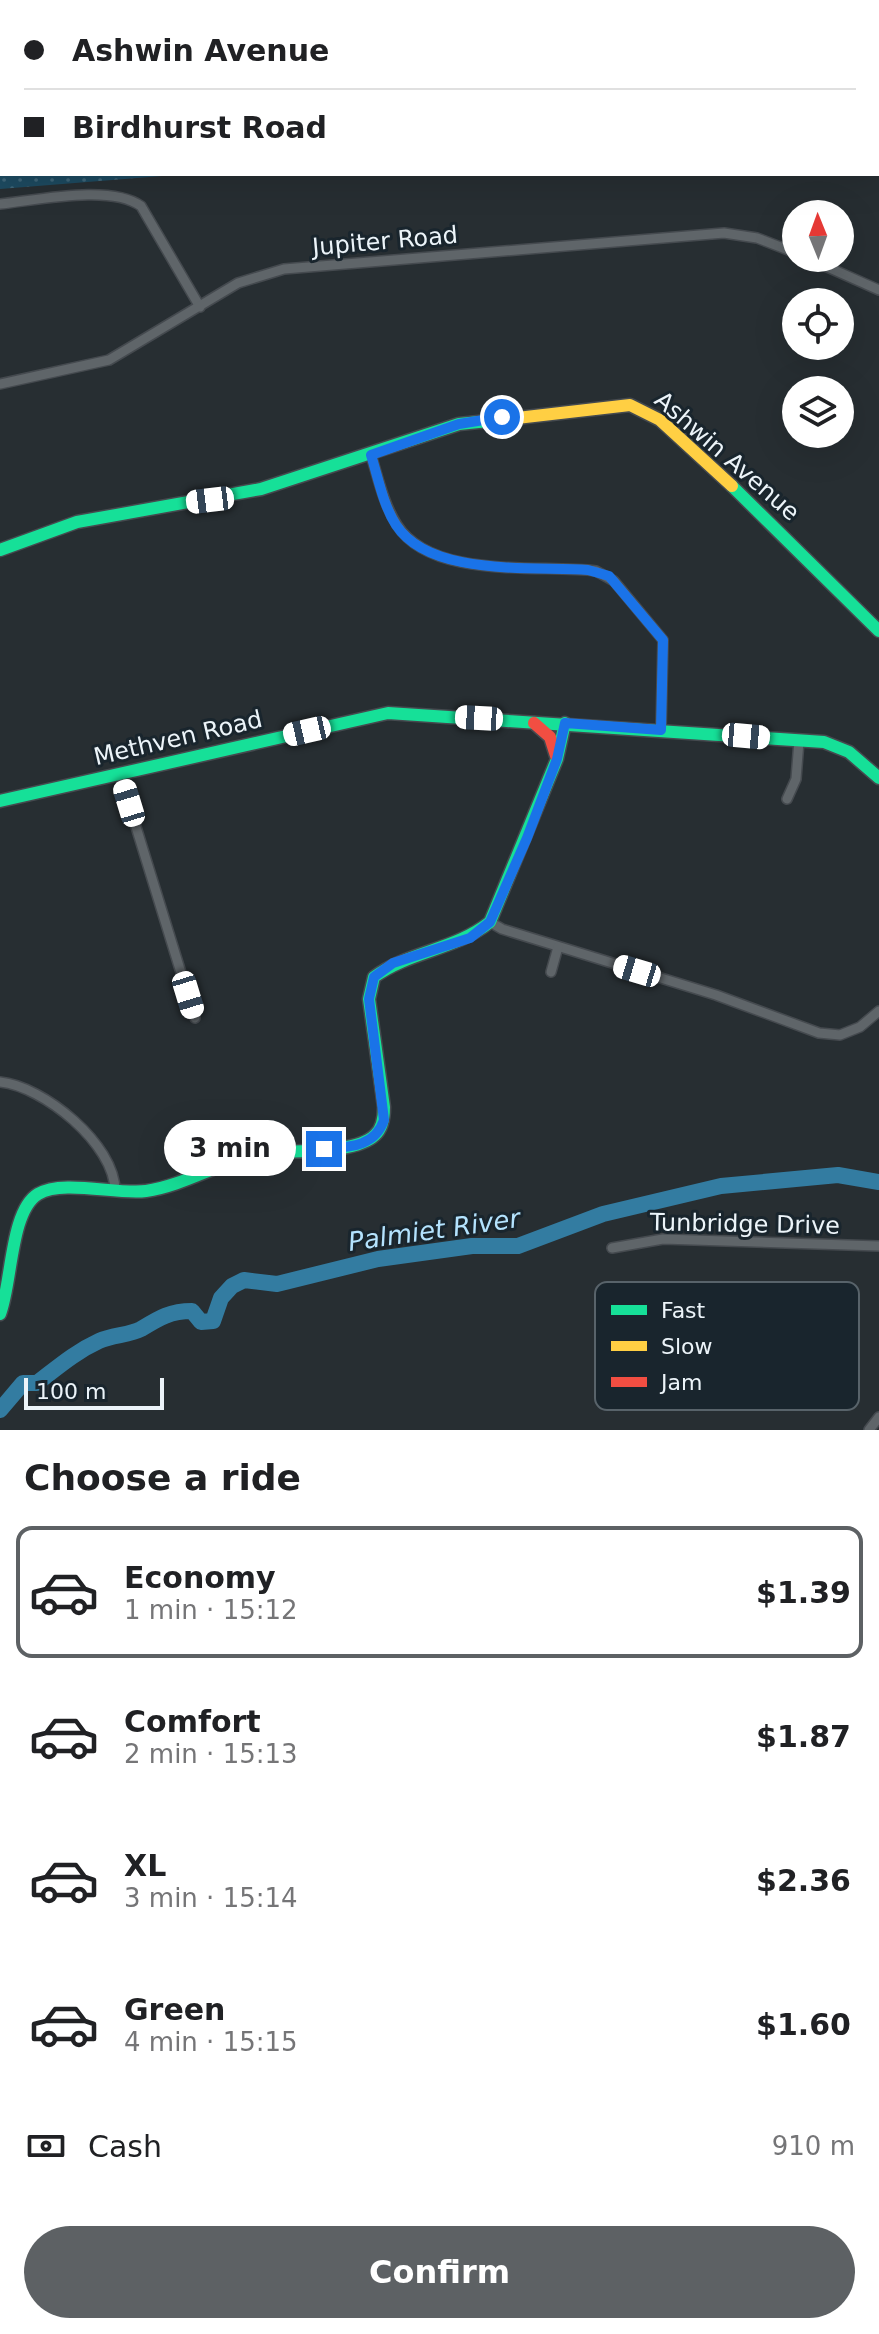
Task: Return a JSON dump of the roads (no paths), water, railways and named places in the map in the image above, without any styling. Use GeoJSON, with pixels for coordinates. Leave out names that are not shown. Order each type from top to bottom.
{"type":"FeatureCollection","features":[{"type":"Feature","properties":{"kind":"main road","name":"Ashwin Avenue"},"geometry":{"type":"LineString","coordinates":[[0,550],[77,522],[261,489],[479,420],[607,405],[638,406],[661,421],[786,535],[879,631]]}},
{"type":"Feature","properties":{"kind":"main road","name":"Methven Road"},"geometry":{"type":"LineString","coordinates":[[0,801],[388,713],[799,741],[841,747],[879,778]]}},
{"type":"Feature","properties":{"kind":"main road"},"geometry":{"type":"LineString","coordinates":[[531,721],[550,737],[557,759]]}},
{"type":"Feature","properties":{"kind":"main road"},"geometry":{"type":"LineString","coordinates":[[0,1314],[10,1294],[21,1214],[28,1200],[39,1192],[52,1189],[147,1191],[264,1153],[350,1147],[375,1136],[384,1120],[384,1107],[369,999],[374,977],[393,963],[470,938],[490,922],[503,897],[557,759],[565,723]]}},
{"type":"Feature","properties":{"kind":"street"},"geometry":{"type":"LineString","coordinates":[[0,204],[111,194],[131,199],[141,206],[200,307]]}},
{"type":"Feature","properties":{"kind":"street","name":"Jupiter Road"},"geometry":{"type":"LineString","coordinates":[[0,384],[109,360],[238,283],[284,269],[724,233],[757,238],[782,248]]}},
{"type":"Feature","properties":{"kind":"street"},"geometry":{"type":"LineString","coordinates":[[838,272],[879,290]]}},
{"type":"Feature","properties":{"kind":"street"},"geometry":{"type":"LineString","coordinates":[[371,455],[395,523],[428,553],[456,562],[588,570],[609,576],[663,640],[661,730]]}},
{"type":"Feature","properties":{"kind":"street"},"geometry":{"type":"LineString","coordinates":[[787,799],[796,779],[799,741]]}},
{"type":"Feature","properties":{"kind":"street"},"geometry":{"type":"LineString","coordinates":[[120,775],[195,1018]]}},
{"type":"Feature","properties":{"kind":"street"},"geometry":{"type":"LineString","coordinates":[[490,922],[558,947],[716,995],[819,1033],[840,1035],[860,1027],[879,1011]]}},
{"type":"Feature","properties":{"kind":"street"},"geometry":{"type":"LineString","coordinates":[[551,972],[558,947]]}},
{"type":"Feature","properties":{"kind":"street"},"geometry":{"type":"LineString","coordinates":[[0,1082],[24,1086],[52,1102],[94,1143],[110,1165],[115,1191]]}},
{"type":"Feature","properties":{"kind":"street","name":"Tunbridge Drive"},"geometry":{"type":"LineString","coordinates":[[612,1248],[663,1239],[879,1246]]}},
{"type":"Feature","properties":{"kind":"street"},"geometry":{"type":"LineString","coordinates":[[869,1430],[879,1417]]}},
{"type":"Feature","properties":{"kind":"waterway","name":"Palmiet River"},"geometry":{"type":"LineString","coordinates":[[0,1410],[23,1383],[37,1383],[74,1355],[99,1341],[137,1331],[177,1312],[192,1311],[201,1322],[213,1321],[221,1298],[232,1286],[244,1280],[277,1284],[378,1259],[472,1246],[518,1246],[603,1214],[721,1186],[838,1175],[879,1182]]}}]}
